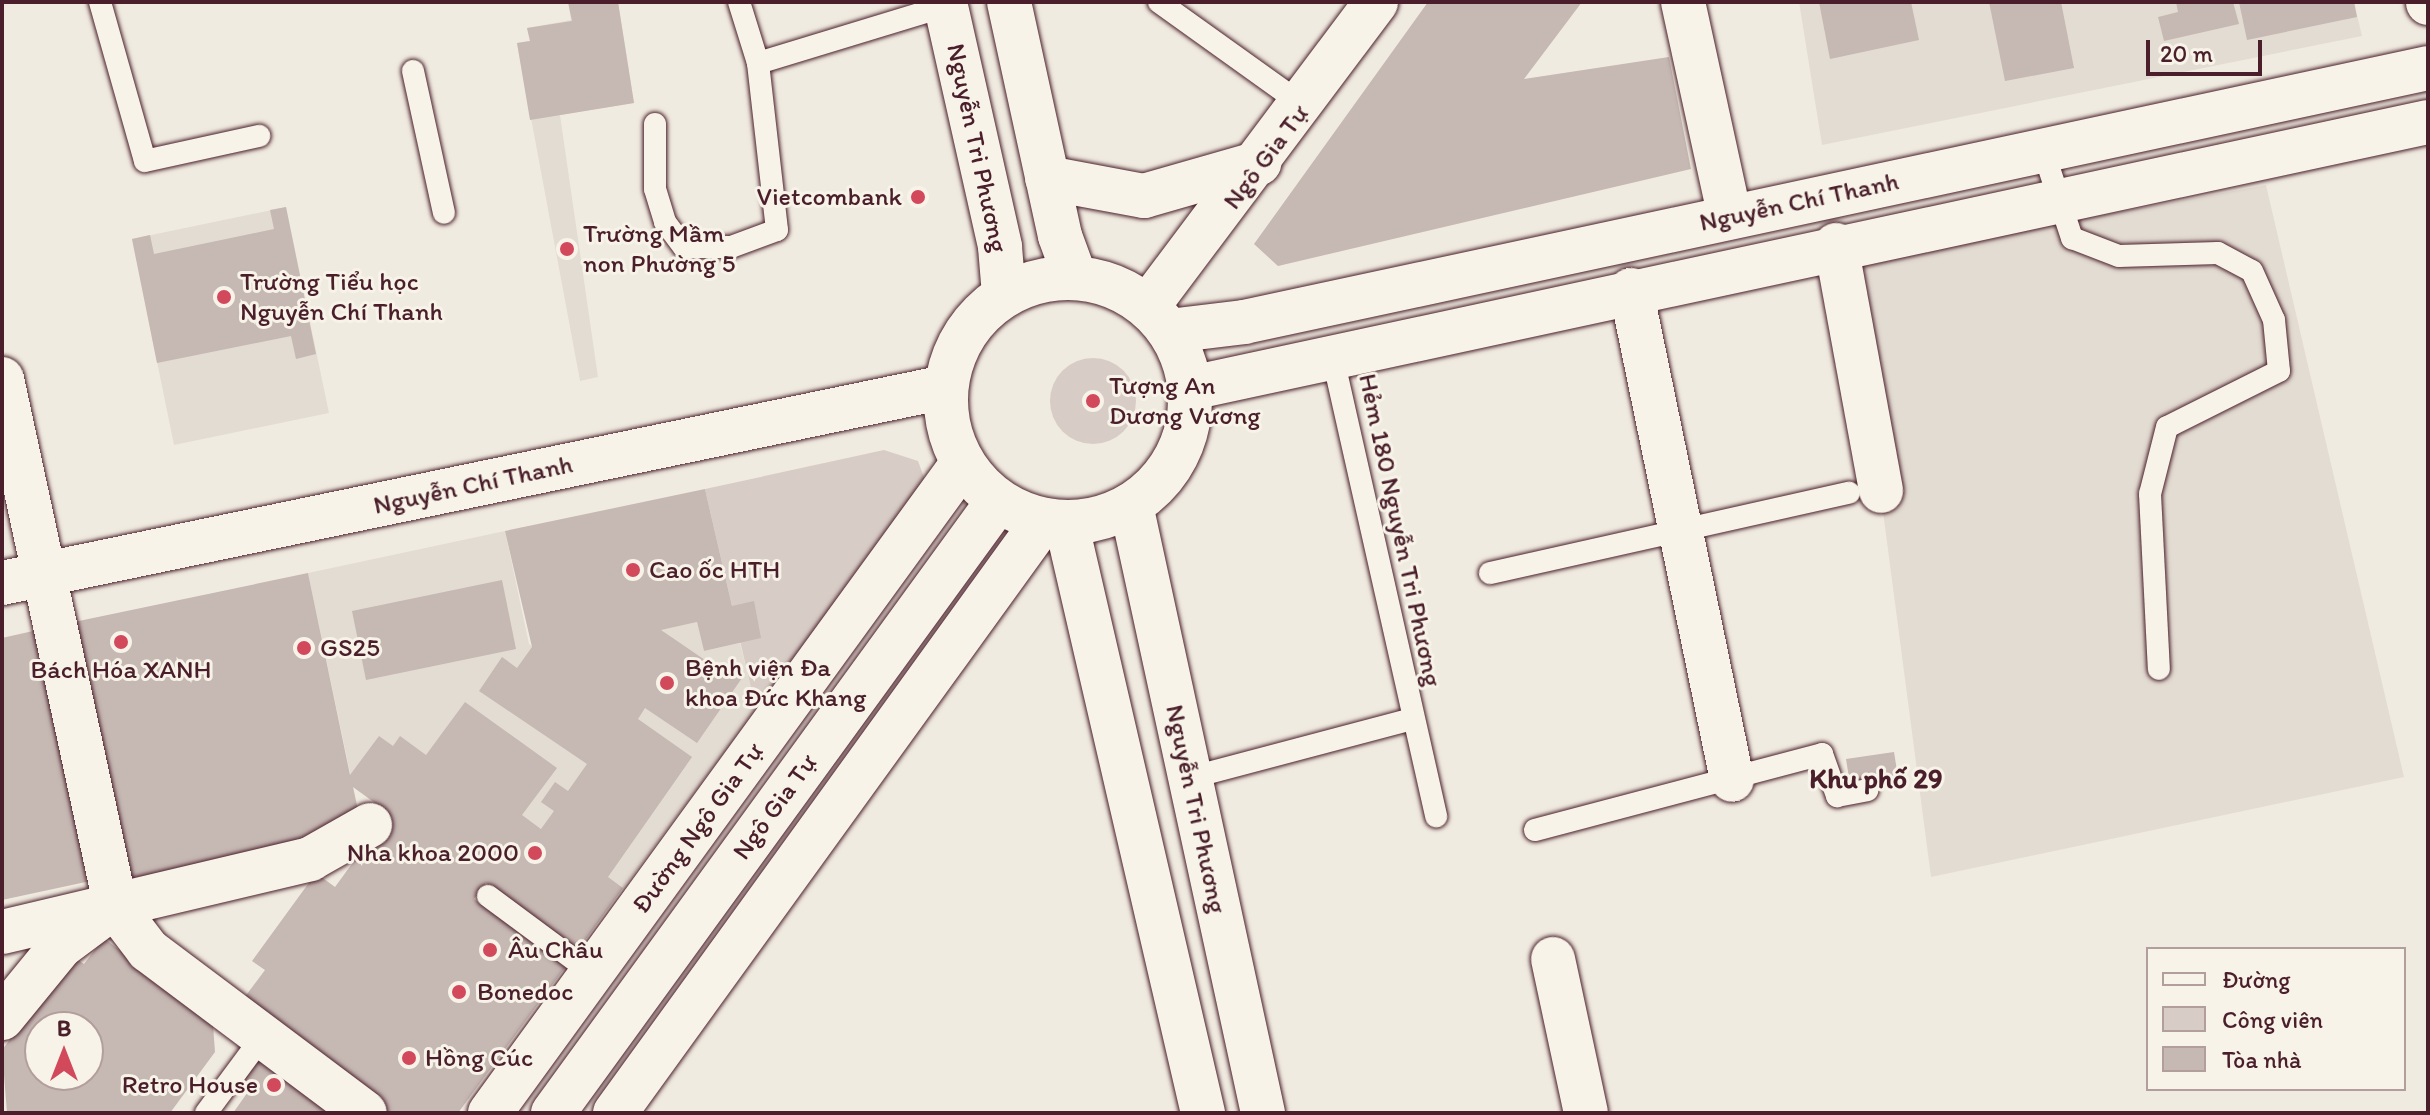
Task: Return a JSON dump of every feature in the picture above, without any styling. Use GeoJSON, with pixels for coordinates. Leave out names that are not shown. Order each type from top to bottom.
{"type":"FeatureCollection","features":[{"type":"Feature","properties":{"kind":"main road"},"geometry":{"type":"LineString","coordinates":[[1009,2],[1047,178],[1075,277]]}},
{"type":"Feature","properties":{"kind":"main road","name":"Ngô Gia Tự"},"geometry":{"type":"LineString","coordinates":[[1159,318],[1259,163],[1304,106],[1376,2]]}},
{"type":"Feature","properties":{"kind":"main road"},"geometry":{"type":"LineString","coordinates":[[1683,2],[1730,217]]}},
{"type":"Feature","properties":{"kind":"main road","name":"Nguyễn Tri Phương"},"geometry":{"type":"LineString","coordinates":[[946,4],[1000,247],[1004,295]]}},
{"type":"Feature","properties":{"kind":"main road","name":"Nguyễn Chí Thanh"},"geometry":{"type":"LineString","coordinates":[[1159,318],[1244,322],[2428,68]]}},
{"type":"Feature","properties":{"kind":"main road","name":"Nguyễn Chí Thanh"},"geometry":{"type":"LineString","coordinates":[[1191,388],[1332,354],[1836,245],[2428,122]]}},
{"type":"Feature","properties":{"kind":"main road"},"geometry":{"type":"LineString","coordinates":[[1047,178],[1144,196],[1259,163]]}},
{"type":"Feature","properties":{"kind":"main road"},"geometry":{"type":"LineString","coordinates":[[1836,245],[1865,492]]}},
{"type":"Feature","properties":{"kind":"main road"},"geometry":{"type":"LineString","coordinates":[[1075,277],[1114,286],[1159,318],[1191,388],[1178,455],[1131,505],[1055,521],[998,501],[962,464],[947,426],[945,387],[964,334],[1004,295],[1075,277]]}},
{"type":"Feature","properties":{"kind":"main road"},"geometry":{"type":"LineString","coordinates":[[1631,290],[1676,534],[1732,780]]}},
{"type":"Feature","properties":{"kind":"main road"},"geometry":{"type":"LineString","coordinates":[[2,379],[116,908],[148,950],[365,1113]]}},
{"type":"Feature","properties":{"kind":"main road","name":"Nguyễn Chí Thanh"},"geometry":{"type":"LineString","coordinates":[[2,583],[945,387]]}},
{"type":"Feature","properties":{"kind":"main road","name":"Đường Ngô Gia Tự"},"geometry":{"type":"LineString","coordinates":[[490,1113],[962,464]]}},
{"type":"Feature","properties":{"kind":"main road","name":"Ngô Gia Tự"},"geometry":{"type":"LineString","coordinates":[[553,1113],[998,501]]}},
{"type":"Feature","properties":{"kind":"main road","name":"Nguyễn Tri Phương"},"geometry":{"type":"LineString","coordinates":[[1131,505],[1263,1113]]}},
{"type":"Feature","properties":{"kind":"main road"},"geometry":{"type":"LineString","coordinates":[[1055,521],[1203,1113]]}},
{"type":"Feature","properties":{"kind":"main road","name":"Ngô Gia Tự"},"geometry":{"type":"LineString","coordinates":[[615,1113],[1055,521]]}},
{"type":"Feature","properties":{"kind":"main road"},"geometry":{"type":"LineString","coordinates":[[2,932],[116,908],[310,859],[370,825]]}},
{"type":"Feature","properties":{"kind":"main road"},"geometry":{"type":"LineString","coordinates":[[2,1018],[61,946],[116,908]]}},
{"type":"Feature","properties":{"kind":"main road"},"geometry":{"type":"LineString","coordinates":[[1553,959],[1586,1113]]}},
{"type":"Feature","properties":{"kind":"lane"},"geometry":{"type":"LineString","coordinates":[[100,2],[145,161],[259,136]]}},
{"type":"Feature","properties":{"kind":"lane"},"geometry":{"type":"LineString","coordinates":[[655,124],[655,189],[665,222],[684,247],[731,247],[777,230],[758,63],[739,2]]}},
{"type":"Feature","properties":{"kind":"lane"},"geometry":{"type":"LineString","coordinates":[[1159,2],[1304,106]]}},
{"type":"Feature","properties":{"kind":"lane"},"geometry":{"type":"LineString","coordinates":[[758,63],[946,4]]}},
{"type":"Feature","properties":{"kind":"lane"},"geometry":{"type":"LineString","coordinates":[[413,71],[444,213]]}},
{"type":"Feature","properties":{"kind":"lane"},"geometry":{"type":"LineString","coordinates":[[2043,150],[2053,199],[2072,238],[2119,256],[2218,253],[2252,271],[2274,320],[2279,371],[2167,427],[2150,494],[2159,669]]}},
{"type":"Feature","properties":{"kind":"lane","name":"Hẻm 180 Nguyễn Tri Phương"},"geometry":{"type":"LineString","coordinates":[[1332,354],[1436,816]]}},
{"type":"Feature","properties":{"kind":"lane"},"geometry":{"type":"LineString","coordinates":[[1490,573],[1865,492]]}},
{"type":"Feature","properties":{"kind":"lane","name":"Hẻm 180 Nguyễn Tri Phương"},"geometry":{"type":"LineString","coordinates":[[1189,778],[1413,719]]}},
{"type":"Feature","properties":{"kind":"lane"},"geometry":{"type":"LineString","coordinates":[[1535,830],[1822,754],[1837,796],[1867,790]]}},
{"type":"Feature","properties":{"kind":"lane"},"geometry":{"type":"LineString","coordinates":[[488,896],[592,973]]}},
{"type":"Feature","properties":{"kind":"lane"},"geometry":{"type":"LineString","coordinates":[[206,1113],[263,1036]]}},
{"type":"Feature","properties":{"kind":"shaded area","name":"Trường Mầm non Phường 5"},"geometry":{"type":"Polygon","coordinates":[[[568,2],[618,2],[634,103],[560,115],[598,377],[580,381],[517,43],[530,41],[527,28],[571,20],[568,2]]]}},
{"type":"Feature","properties":{"kind":"shaded area"},"geometry":{"type":"Polygon","coordinates":[[[1799,2],[2354,2],[2362,36],[1822,145],[1799,2]]]}},
{"type":"Feature","properties":{"kind":"shaded area"},"geometry":{"type":"Polygon","coordinates":[[[2266,185],[2404,777],[1931,877],[1850,261],[2266,185]]]}},
{"type":"Feature","properties":{"kind":"shaded area","name":"Trường Tiểu học Nguyễn Chí Thanh"},"geometry":{"type":"Polygon","coordinates":[[[286,207],[329,413],[174,445],[132,239],[286,207]]]}},
{"type":"Feature","properties":{"kind":"shaded area"},"geometry":{"type":"Polygon","coordinates":[[[505,531],[529,644],[544,655],[697,622],[704,651],[740,643],[756,710],[623,888],[523,816],[477,877],[353,787],[308,573],[505,531]]]}},
{"type":"Feature","properties":{"kind":"green space"},"geometry":{"type":"Polygon","coordinates":[[[1093,358],[1117,365],[1129,377],[1136,401],[1129,425],[1117,437],[1093,444],[1069,437],[1057,425],[1050,401],[1057,377],[1069,365],[1093,358]]]}},
{"type":"Feature","properties":{"kind":"green space"},"geometry":{"type":"Polygon","coordinates":[[[884,450],[918,461],[925,480],[756,710],[705,489],[884,450]]]}},
{"type":"Feature","properties":{"kind":"building","name":"Trường Mầm non Phường 5"},"geometry":{"type":"Polygon","coordinates":[[[568,2],[618,2],[634,103],[530,120],[517,43],[530,41],[527,28],[572,21],[568,2]]]}},
{"type":"Feature","properties":{"kind":"building"},"geometry":{"type":"Polygon","coordinates":[[[1428,2],[1582,2],[1524,79],[1669,57],[1691,169],[1278,266],[1254,244],[1428,2]]]}},
{"type":"Feature","properties":{"kind":"building"},"geometry":{"type":"Polygon","coordinates":[[[1819,2],[1911,2],[1919,40],[1830,59],[1819,2]]]}},
{"type":"Feature","properties":{"kind":"building"},"geometry":{"type":"Polygon","coordinates":[[[1989,2],[2061,2],[2074,68],[2005,81],[1989,2]]]}},
{"type":"Feature","properties":{"kind":"building"},"geometry":{"type":"Polygon","coordinates":[[[2176,2],[2233,2],[2239,24],[2164,41],[2158,17],[2178,12],[2176,2]]]}},
{"type":"Feature","properties":{"kind":"building"},"geometry":{"type":"Polygon","coordinates":[[[2239,2],[2354,2],[2357,17],[2247,40],[2239,2]]]}},
{"type":"Feature","properties":{"kind":"building"},"geometry":{"type":"Polygon","coordinates":[[[286,207],[316,354],[296,359],[291,336],[157,363],[132,239],[150,235],[154,254],[274,229],[270,210],[286,207]]]}},
{"type":"Feature","properties":{"kind":"building"},"geometry":{"type":"Polygon","coordinates":[[[705,489],[732,606],[754,601],[761,638],[704,651],[697,622],[661,630],[721,671],[738,666],[742,678],[697,743],[645,708],[638,719],[692,757],[608,877],[623,888],[578,950],[486,883],[474,899],[566,966],[458,1113],[384,1113],[238,1006],[265,970],[252,961],[316,873],[335,887],[389,813],[353,787],[360,819],[325,834],[129,882],[74,622],[308,573],[350,775],[379,736],[393,746],[400,736],[426,755],[465,702],[557,768],[522,815],[541,829],[554,811],[541,802],[555,782],[568,791],[587,764],[479,691],[502,657],[517,668],[532,647],[505,531],[705,489]]]}},
{"type":"Feature","properties":{"kind":"building"},"geometry":{"type":"Polygon","coordinates":[[[502,580],[516,649],[366,680],[352,611],[502,580]]]}},
{"type":"Feature","properties":{"kind":"building"},"geometry":{"type":"Polygon","coordinates":[[[42,629],[95,880],[2,900],[2,638],[42,629]]]}},
{"type":"Feature","properties":{"kind":"building"},"geometry":{"type":"Polygon","coordinates":[[[1894,752],[1898,777],[1850,784],[1846,759],[1894,752]]]}},
{"type":"Feature","properties":{"kind":"building"},"geometry":{"type":"Polygon","coordinates":[[[104,938],[213,1025],[215,1052],[170,1113],[7,1113],[2,1050],[24,1020],[24,1091],[104,1091],[104,1011],[31,1011],[72,956],[84,964],[104,938]]]}},
{"type":"Feature","properties":{"kind":"building","name":"Retro House"},"geometry":{"type":"Polygon","coordinates":[[[261,1055],[340,1113],[233,1113],[250,1089],[242,1082],[261,1055]]]}},
{"type":"Feature","properties":{"kind":"place","name":"Vietcombank"},"geometry":{"type":"Point","coordinates":[918,197]}},
{"type":"Feature","properties":{"kind":"place","name":"Trường Mầm non Phường 5"},"geometry":{"type":"Point","coordinates":[567,249]}},
{"type":"Feature","properties":{"kind":"place","name":"Trường Tiểu học Nguyễn Chí Thanh"},"geometry":{"type":"Point","coordinates":[224,297]}},
{"type":"Feature","properties":{"kind":"place","name":"Tượng An Dương Vương"},"geometry":{"type":"Point","coordinates":[1093,401]}},
{"type":"Feature","properties":{"kind":"place","name":"Cao ốc HTH"},"geometry":{"type":"Point","coordinates":[633,570]}},
{"type":"Feature","properties":{"kind":"place","name":"Bách Hóa XANH"},"geometry":{"type":"Point","coordinates":[121,642]}},
{"type":"Feature","properties":{"kind":"place","name":"GS25"},"geometry":{"type":"Point","coordinates":[304,648]}},
{"type":"Feature","properties":{"kind":"place","name":"Bệnh viện Đa khoa Đức Khang"},"geometry":{"type":"Point","coordinates":[667,683]}},
{"type":"Feature","properties":{"kind":"place","name":"Nha khoa 2000"},"geometry":{"type":"Point","coordinates":[535,853]}},
{"type":"Feature","properties":{"kind":"place","name":"Âu Châu"},"geometry":{"type":"Point","coordinates":[490,950]}},
{"type":"Feature","properties":{"kind":"place","name":"Bonedoc"},"geometry":{"type":"Point","coordinates":[459,992]}},
{"type":"Feature","properties":{"kind":"place","name":"Hồng Cúc"},"geometry":{"type":"Point","coordinates":[409,1058]}},
{"type":"Feature","properties":{"kind":"place","name":"Retro House"},"geometry":{"type":"Point","coordinates":[274,1085]}},
{"type":"Feature","properties":{"kind":"district","name":"Khu phố 29"},"geometry":{"type":"Point","coordinates":[1876,778]}}]}
